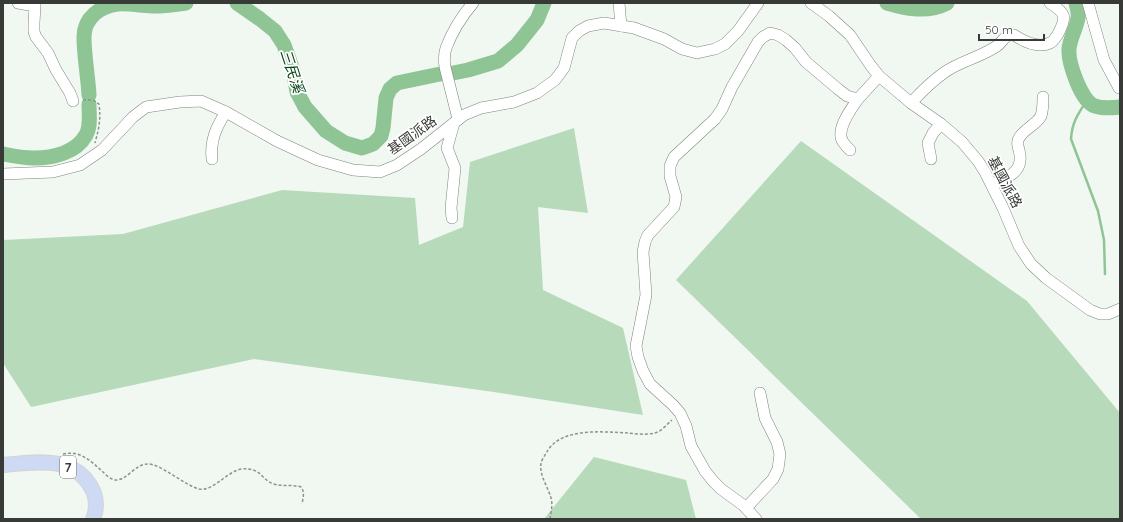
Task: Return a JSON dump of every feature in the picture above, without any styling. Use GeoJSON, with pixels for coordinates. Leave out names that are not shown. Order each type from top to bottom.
{"type":"FeatureCollection","features":[{"type":"Feature","properties":{"kind":"main road","name":"7"},"geometry":{"type":"LineString","coordinates":[[3,465],[41,462],[59,464],[75,470],[88,481],[94,493],[96,504],[95,516],[93,519]]}},
{"type":"Feature","properties":{"kind":"street"},"geometry":{"type":"LineString","coordinates":[[18,3],[35,6],[34,32],[36,38],[48,53],[73,101]]}},
{"type":"Feature","properties":{"kind":"street"},"geometry":{"type":"LineString","coordinates":[[452,218],[451,208],[455,168],[447,148],[456,121],[444,59],[446,49],[452,36],[468,8],[473,3]]}},
{"type":"Feature","properties":{"kind":"street"},"geometry":{"type":"LineString","coordinates":[[619,3],[621,26]]}},
{"type":"Feature","properties":{"kind":"street","name":"基國派路"},"geometry":{"type":"LineString","coordinates":[[3,174],[53,172],[80,165],[102,150],[133,117],[146,107],[180,102],[201,101],[226,112],[277,141],[318,160],[353,170],[380,172],[397,166],[456,121],[481,108],[514,102],[537,94],[555,80],[564,68],[572,38],[588,26],[604,23],[634,28],[664,39],[682,49],[698,52],[715,49],[725,44],[738,31],[758,3]]}},
{"type":"Feature","properties":{"kind":"street","name":"基國派路"},"geometry":{"type":"LineString","coordinates":[[811,3],[829,16],[850,35],[879,76],[911,103],[941,124],[962,142],[985,172],[1003,208],[1019,246],[1031,264],[1046,278],[1090,310],[1100,314],[1108,314],[1120,309]]}},
{"type":"Feature","properties":{"kind":"street"},"geometry":{"type":"LineString","coordinates":[[911,103],[930,83],[945,72],[998,46],[1007,35],[1014,35],[1034,44],[1049,44],[1058,34],[1064,18],[1061,11],[1050,3]]}},
{"type":"Feature","properties":{"kind":"street"},"geometry":{"type":"LineString","coordinates":[[1088,3],[1104,60],[1119,88]]}},
{"type":"Feature","properties":{"kind":"street"},"geometry":{"type":"LineString","coordinates":[[756,519],[746,508],[713,482],[691,446],[686,426],[680,413],[650,384],[643,371],[636,346],[646,295],[643,252],[645,242],[648,235],[674,207],[676,197],[670,176],[670,166],[674,157],[714,119],[722,109],[732,87],[763,36],[770,33],[778,35],[786,40],[815,70],[847,96],[858,99]]}},
{"type":"Feature","properties":{"kind":"street"},"geometry":{"type":"LineString","coordinates":[[850,150],[842,141],[840,134],[844,120],[858,99],[879,76]]}},
{"type":"Feature","properties":{"kind":"street"},"geometry":{"type":"LineString","coordinates":[[992,185],[1015,172],[1019,167],[1021,161],[1018,140],[1019,137],[1040,118],[1042,114],[1043,97]]}},
{"type":"Feature","properties":{"kind":"street"},"geometry":{"type":"LineString","coordinates":[[212,159],[211,150],[213,138],[216,129],[226,112]]}},
{"type":"Feature","properties":{"kind":"street"},"geometry":{"type":"LineString","coordinates":[[931,159],[928,143],[933,132],[941,124]]}},
{"type":"Feature","properties":{"kind":"street"},"geometry":{"type":"LineString","coordinates":[[746,508],[773,479],[778,469],[780,454],[777,442],[765,418],[760,393]]}},
{"type":"Feature","properties":{"kind":"path"},"geometry":{"type":"LineString","coordinates":[[73,101],[93,100],[98,104],[100,124],[91,158]]}},
{"type":"Feature","properties":{"kind":"path"},"geometry":{"type":"LineString","coordinates":[[550,519],[552,504],[551,497],[540,469],[541,462],[550,447],[557,440],[567,436],[584,433],[603,432],[648,434],[657,432],[680,413]]}},
{"type":"Feature","properties":{"kind":"path"},"geometry":{"type":"LineString","coordinates":[[61,454],[71,452],[85,457],[111,479],[117,480],[140,466],[147,464],[157,466],[198,489],[205,489],[212,486],[232,472],[242,469],[256,471],[274,484],[301,487],[304,489],[302,504]]}},
{"type":"Feature","properties":{"kind":"green space"},"geometry":{"type":"Polygon","coordinates":[[[574,128],[588,213],[538,207],[543,290],[623,328],[643,415],[494,392],[254,359],[31,407],[3,363],[3,240],[123,234],[282,190],[415,198],[419,245],[463,227],[470,162],[574,128]]]}},
{"type":"Feature","properties":{"kind":"green space"},"geometry":{"type":"Polygon","coordinates":[[[801,141],[1027,301],[1120,413],[1120,519],[921,519],[676,280],[801,141]]]}},
{"type":"Feature","properties":{"kind":"green space"},"geometry":{"type":"Polygon","coordinates":[[[594,457],[686,480],[696,519],[544,519],[594,457]]]}},
{"type":"Feature","properties":{"kind":"waterway","name":"三民溪"},"geometry":{"type":"LineString","coordinates":[[89,95],[84,37],[87,24],[94,14],[105,7],[118,4],[156,6],[186,3]]}},
{"type":"Feature","properties":{"kind":"waterway","name":"三民溪"},"geometry":{"type":"LineString","coordinates":[[237,3],[275,31],[284,45],[293,70],[297,92],[305,107],[326,131],[345,143],[362,148],[373,144],[381,136],[386,98],[390,89],[397,83],[440,74]]}},
{"type":"Feature","properties":{"kind":"waterway","name":"三民溪"},"geometry":{"type":"LineString","coordinates":[[453,73],[498,61],[517,45],[537,20],[544,3]]}},
{"type":"Feature","properties":{"kind":"waterway","name":"三民溪"},"geometry":{"type":"LineString","coordinates":[[887,3],[917,9],[932,8],[947,3]]}},
{"type":"Feature","properties":{"kind":"waterway","name":"三民溪"},"geometry":{"type":"LineString","coordinates":[[1076,3],[1078,16],[1069,49],[1069,55],[1076,81],[1085,97],[1095,106],[1101,108],[1120,107]]}},
{"type":"Feature","properties":{"kind":"waterway"},"geometry":{"type":"LineString","coordinates":[[1087,100],[1074,123],[1071,139],[1098,211],[1104,240],[1105,274]]}},
{"type":"Feature","properties":{"kind":"waterway","name":"三民溪"},"geometry":{"type":"LineString","coordinates":[[3,154],[26,158],[41,158],[70,150],[82,141],[88,131],[89,104]]}}]}
